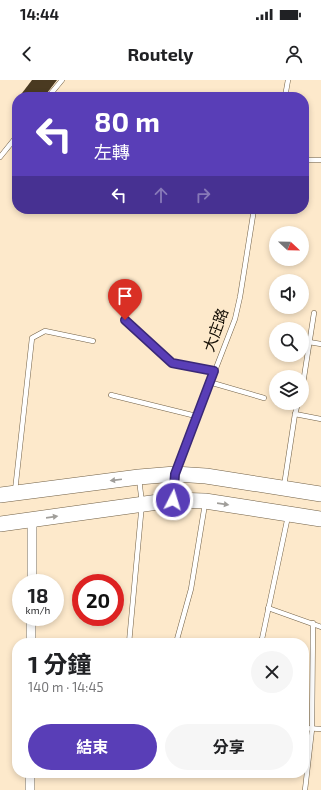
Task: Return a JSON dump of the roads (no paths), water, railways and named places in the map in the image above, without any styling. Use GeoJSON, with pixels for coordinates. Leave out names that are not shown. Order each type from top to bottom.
{"type":"FeatureCollection","features":[{"type":"Feature","properties":{"kind":"main road"},"geometry":{"type":"LineString","coordinates":[[7,494],[139,477],[175,474],[206,476],[321,494]]}},
{"type":"Feature","properties":{"kind":"main road"},"geometry":{"type":"LineString","coordinates":[[0,524],[173,500],[205,501],[321,519]]}},
{"type":"Feature","properties":{"kind":"street"},"geometry":{"type":"LineString","coordinates":[[32,520],[32,574]]}},
{"type":"Feature","properties":{"kind":"street"},"geometry":{"type":"LineString","coordinates":[[31,626],[31,638]]}},
{"type":"Feature","properties":{"kind":"street"},"geometry":{"type":"LineString","coordinates":[[30,778],[30,790]]}},
{"type":"Feature","properties":{"kind":"lane"},"geometry":{"type":"LineString","coordinates":[[52,92],[62,80]]}},
{"type":"Feature","properties":{"kind":"lane"},"geometry":{"type":"LineString","coordinates":[[286,92],[288,80]]}},
{"type":"Feature","properties":{"kind":"lane"},"geometry":{"type":"LineString","coordinates":[[0,157],[12,142]]}},
{"type":"Feature","properties":{"kind":"lane"},"geometry":{"type":"LineString","coordinates":[[309,160],[321,160]]}},
{"type":"Feature","properties":{"kind":"lane","name":"大庄路"},"geometry":{"type":"LineString","coordinates":[[173,500],[175,474],[209,382],[235,319],[253,214]]}},
{"type":"Feature","properties":{"kind":"lane"},"geometry":{"type":"LineString","coordinates":[[314,313],[309,342],[321,344]]}},
{"type":"Feature","properties":{"kind":"lane"},"geometry":{"type":"LineString","coordinates":[[125,320],[172,363],[214,371]]}},
{"type":"Feature","properties":{"kind":"lane"},"geometry":{"type":"LineString","coordinates":[[7,494],[32,338],[45,331],[93,341]]}},
{"type":"Feature","properties":{"kind":"lane"},"geometry":{"type":"LineString","coordinates":[[209,382],[264,398]]}},
{"type":"Feature","properties":{"kind":"lane"},"geometry":{"type":"LineString","coordinates":[[112,395],[196,416]]}},
{"type":"Feature","properties":{"kind":"lane"},"geometry":{"type":"LineString","coordinates":[[284,487],[296,410]]}},
{"type":"Feature","properties":{"kind":"lane"},"geometry":{"type":"LineString","coordinates":[[295,414],[321,419]]}},
{"type":"Feature","properties":{"kind":"lane"},"geometry":{"type":"LineString","coordinates":[[129,638],[142,504],[139,477]]}},
{"type":"Feature","properties":{"kind":"lane"},"geometry":{"type":"LineString","coordinates":[[177,638],[190,589],[205,501]]}},
{"type":"Feature","properties":{"kind":"lane"},"geometry":{"type":"LineString","coordinates":[[262,638],[289,513]]}},
{"type":"Feature","properties":{"kind":"lane"},"geometry":{"type":"LineString","coordinates":[[268,608],[321,627]]}},
{"type":"Feature","properties":{"kind":"lane"},"geometry":{"type":"LineString","coordinates":[[309,755],[312,729],[313,623]]}},
{"type":"Feature","properties":{"kind":"lane"},"geometry":{"type":"LineString","coordinates":[[309,729],[321,729]]}},
{"type":"Feature","properties":{"kind":"lane"},"geometry":{"type":"LineString","coordinates":[[305,790],[306,778]]}}]}
